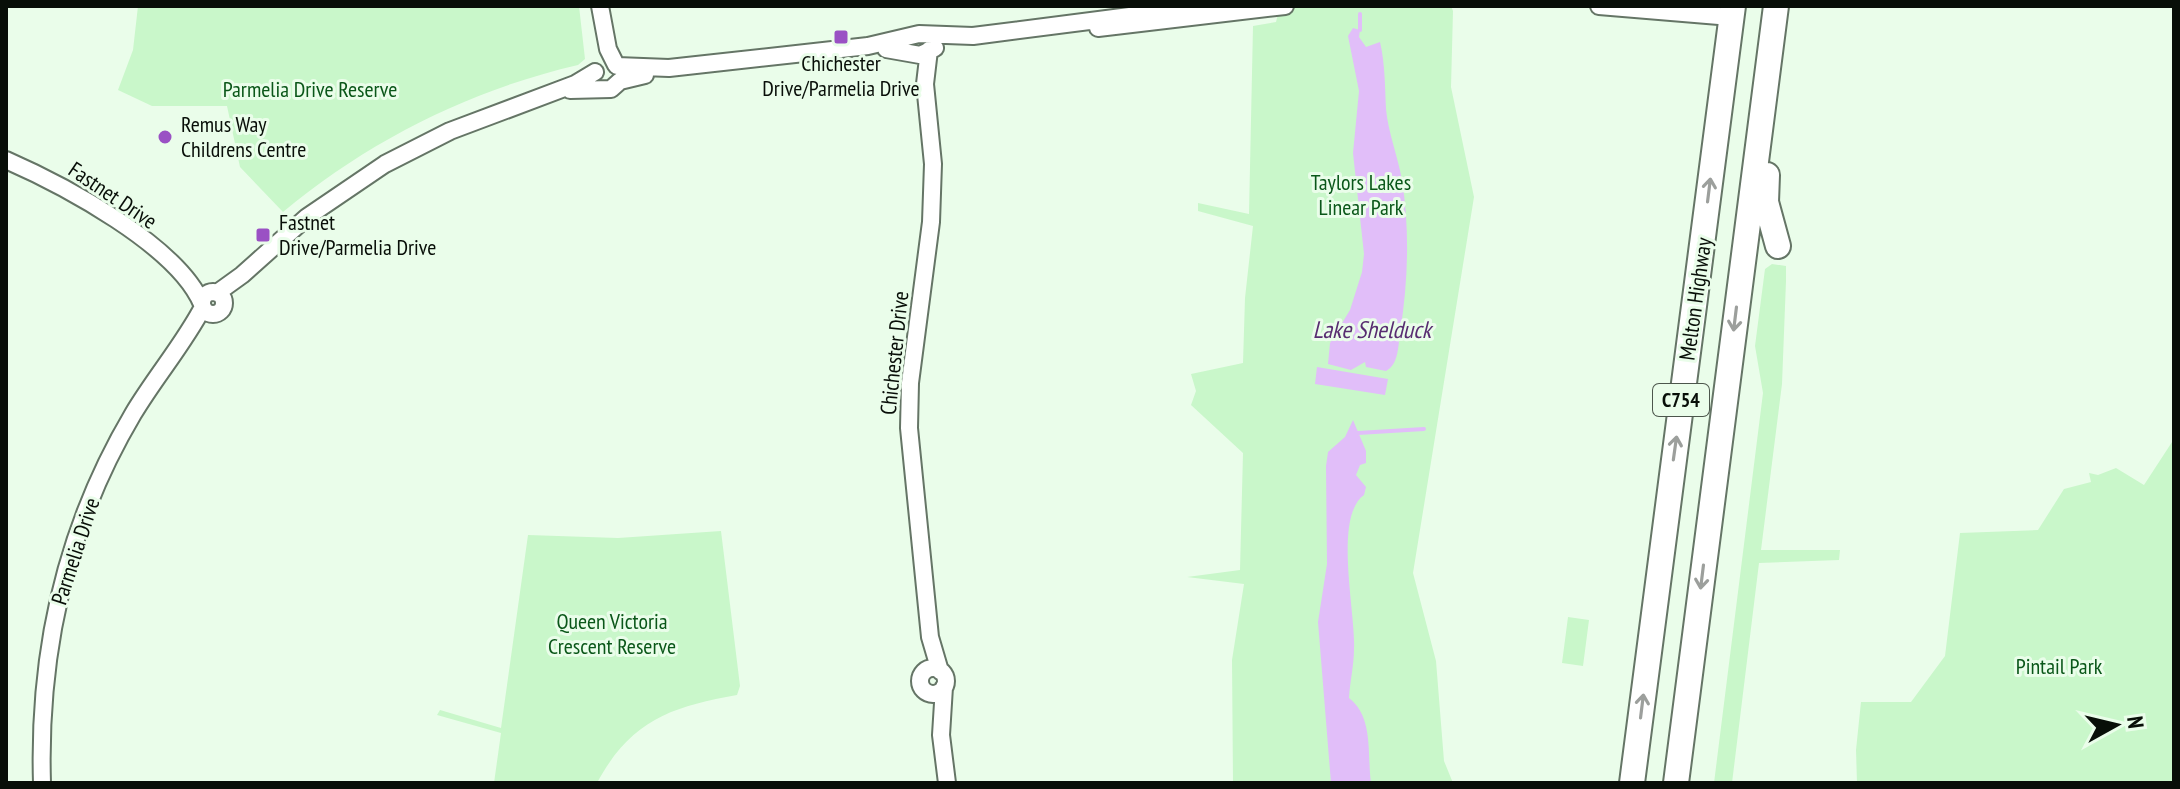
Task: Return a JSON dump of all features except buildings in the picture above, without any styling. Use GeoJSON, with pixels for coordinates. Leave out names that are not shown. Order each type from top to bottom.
{"type":"FeatureCollection","features":[{"type":"Feature","properties":{"kind":"highway"},"geometry":{"type":"LineString","coordinates":[[1732,12],[1775,13]]}},
{"type":"Feature","properties":{"kind":"highway","name":"Melton Highway"},"geometry":{"type":"LineString","coordinates":[[1632,783],[1732,12]]}},
{"type":"Feature","properties":{"kind":"highway","name":"Melton Highway"},"geometry":{"type":"LineString","coordinates":[[1676,783],[1775,13]]}},
{"type":"Feature","properties":{"kind":"highway"},"geometry":{"type":"LineString","coordinates":[[1766,81],[1771,143],[1765,193],[1778,246]]}},
{"type":"Feature","properties":{"kind":"highway"},"geometry":{"type":"LineString","coordinates":[[1703,237],[1745,242]]}},
{"type":"Feature","properties":{"kind":"street"},"geometry":{"type":"LineString","coordinates":[[599,6],[609,70]]}},
{"type":"Feature","properties":{"kind":"street","name":"Parmelia Drive"},"geometry":{"type":"LineString","coordinates":[[1041,29],[1119,15],[1207,6]]}},
{"type":"Feature","properties":{"kind":"street"},"geometry":{"type":"LineString","coordinates":[[1599,6],[1732,12]]}},
{"type":"Feature","properties":{"kind":"street","name":"Parmelia Drive"},"geometry":{"type":"LineString","coordinates":[[42,783],[46,665],[69,557],[114,449],[154,381],[213,302],[307,217],[385,164],[464,125],[609,70],[669,68],[868,46],[920,46],[973,36],[1120,26],[1281,7]]}},
{"type":"Feature","properties":{"kind":"street","name":"Chichester Drive"},"geometry":{"type":"LineString","coordinates":[[920,46],[933,199],[910,383],[909,428],[929,627],[942,679],[941,735],[947,783]]}},
{"type":"Feature","properties":{"kind":"street","name":"Parmelia Drive"},"geometry":{"type":"LineString","coordinates":[[552,92],[615,88],[609,70]]}},
{"type":"Feature","properties":{"kind":"street","name":"Fastnet Drive"},"geometry":{"type":"LineString","coordinates":[[6,160],[93,204],[213,302]]}},
{"type":"Feature","properties":{"kind":"street","name":"Chichester Drive"},"geometry":{"type":"LineString","coordinates":[[922,674],[929,627]]}},
{"type":"Feature","properties":{"kind":"street"},"geometry":{"type":"LineString","coordinates":[[929,669],[942,679],[934,694],[926,693],[920,682],[922,674],[929,669]]}},
{"type":"Feature","properties":{"kind":"street","name":"Chichester Drive"},"geometry":{"type":"LineString","coordinates":[[926,693],[941,735]]}},
{"type":"Feature","properties":{"kind":"green space","name":"Parmelia Drive Reserve"},"geometry":{"type":"Polygon","coordinates":[[[138,6],[579,6],[585,59],[578,65],[498,89],[422,121],[350,163],[283,212],[240,167],[227,106],[152,106],[118,90],[133,50],[138,6]]]}},
{"type":"Feature","properties":{"kind":"green space","name":"Taylors Lakes Linear Park"},"geometry":{"type":"Polygon","coordinates":[[[1280,6],[1451,6],[1453,11],[1451,87],[1474,197],[1413,573],[1436,661],[1444,761],[1453,783],[1233,783],[1232,660],[1244,584],[1187,577],[1240,570],[1243,453],[1191,405],[1196,391],[1191,374],[1243,363],[1245,298],[1253,226],[1198,211],[1198,203],[1249,214],[1253,26],[1276,22],[1280,6]]]}},
{"type":"Feature","properties":{"kind":"green space"},"geometry":{"type":"Polygon","coordinates":[[[1772,264],[1786,266],[1786,281],[1782,384],[1761,550],[1840,550],[1839,560],[1759,563],[1732,783],[1714,783],[1763,393],[1755,346],[1765,269],[1772,264]]]}},
{"type":"Feature","properties":{"kind":"green space","name":"Pintail Park"},"geometry":{"type":"Polygon","coordinates":[[[2174,439],[2174,783],[1857,783],[1856,750],[1861,702],[1911,702],[1945,656],[1960,533],[2038,530],[2064,489],[2091,482],[2089,473],[2098,475],[2116,468],[2144,485],[2174,439]]]}},
{"type":"Feature","properties":{"kind":"green space","name":"Queen Victoria Crescent Reserve"},"geometry":{"type":"Polygon","coordinates":[[[721,531],[740,686],[737,695],[692,705],[655,720],[624,744],[597,783],[494,783],[501,733],[437,715],[440,710],[501,728],[528,535],[618,538],[721,531]]]}},
{"type":"Feature","properties":{"kind":"green space"},"geometry":{"type":"Polygon","coordinates":[[[1568,617],[1589,620],[1583,666],[1562,663],[1568,617]]]}},
{"type":"Feature","properties":{"kind":"water","name":"Lake Shelduck"},"geometry":{"type":"Polygon","coordinates":[[[1353,28],[1360,30],[1359,37],[1366,47],[1380,42],[1387,118],[1405,199],[1405,295],[1397,354],[1386,371],[1366,367],[1365,362],[1351,370],[1328,364],[1330,343],[1350,310],[1362,272],[1364,254],[1353,153],[1359,91],[1348,36],[1353,28]]]}},
{"type":"Feature","properties":{"kind":"water"},"geometry":{"type":"Polygon","coordinates":[[[1317,367],[1388,379],[1385,395],[1315,384],[1317,367]]]}},
{"type":"Feature","properties":{"kind":"water"},"geometry":{"type":"Polygon","coordinates":[[[1353,420],[1366,451],[1366,463],[1360,465],[1356,475],[1366,487],[1355,506],[1348,544],[1354,633],[1349,698],[1357,706],[1366,726],[1371,783],[1331,783],[1318,622],[1327,564],[1326,466],[1328,452],[1345,437],[1353,420]]]}},
{"type":"Feature","properties":{"kind":"waterway"},"geometry":{"type":"LineString","coordinates":[[1360,14],[1360,30]]}},
{"type":"Feature","properties":{"kind":"waterway"},"geometry":{"type":"LineString","coordinates":[[1358,433],[1424,429]]}},
{"type":"Feature","properties":{"kind":"place","name":"Chichester Drive/Parmelia Drive"},"geometry":{"type":"Point","coordinates":[841,37]}},
{"type":"Feature","properties":{"kind":"place","name":"Remus Way Childrens Centre"},"geometry":{"type":"Point","coordinates":[165,137]}},
{"type":"Feature","properties":{"kind":"place","name":"Fastnet Drive/Parmelia Drive"},"geometry":{"type":"Point","coordinates":[263,235]}}]}
